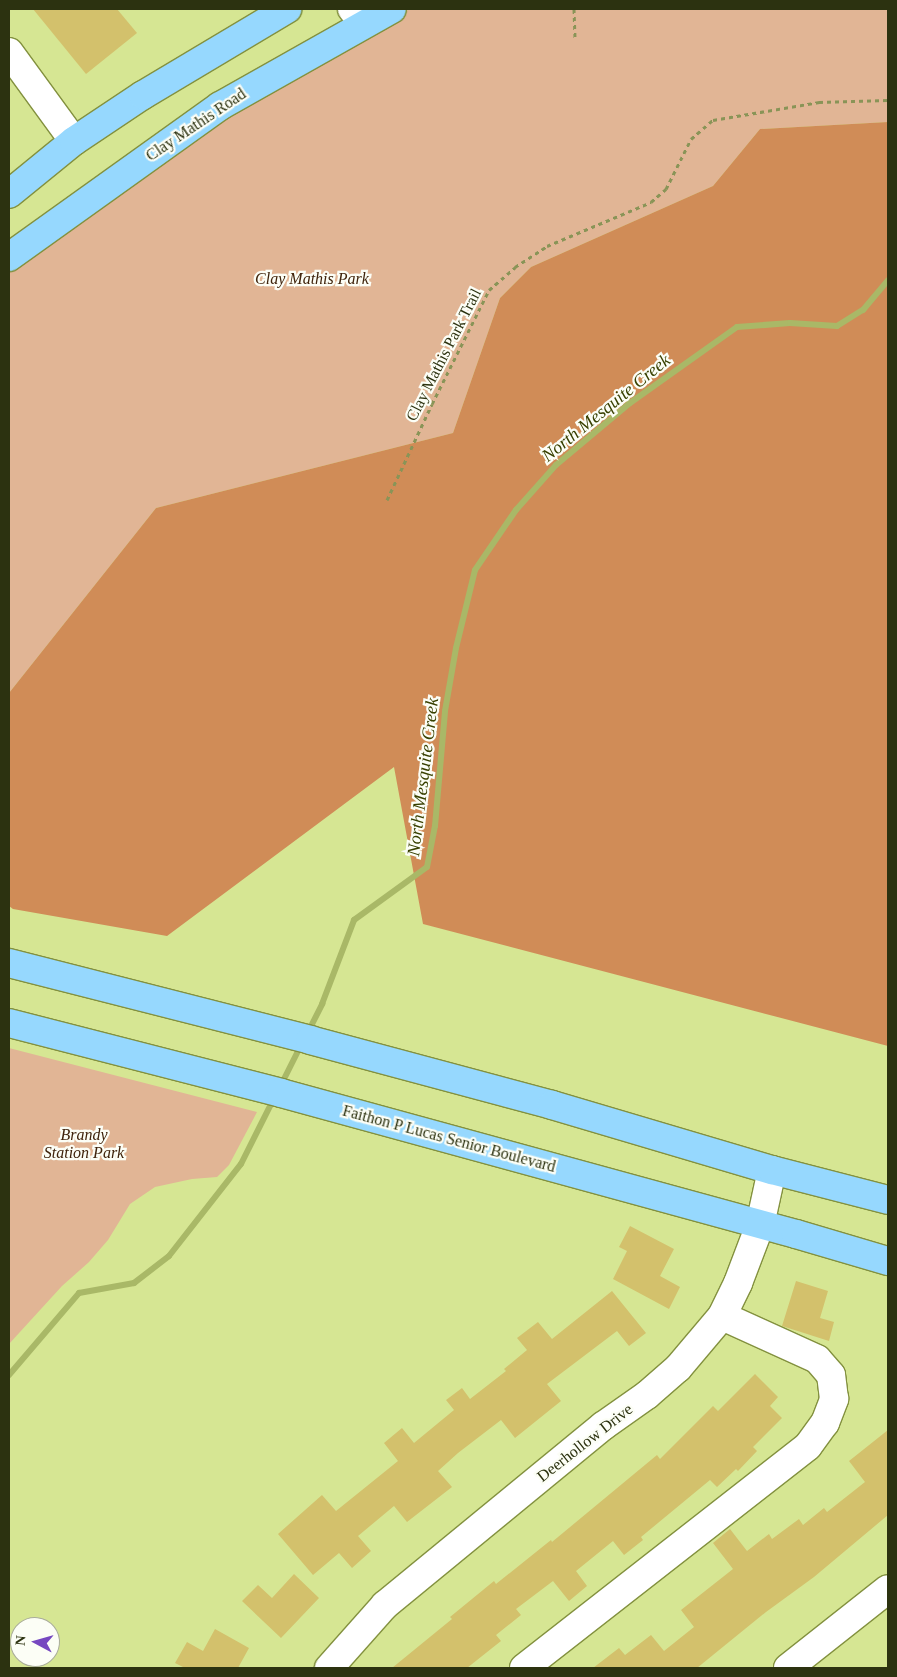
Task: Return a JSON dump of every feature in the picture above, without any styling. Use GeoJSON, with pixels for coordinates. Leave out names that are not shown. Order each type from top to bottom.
{"type":"FeatureCollection","features":[{"type":"Feature","properties":{"kind":"main road"},"geometry":{"type":"LineString","coordinates":[[9,194],[74,141],[197,61],[287,9]]}},
{"type":"Feature","properties":{"kind":"main road","name":"Clay Mathis Road"},"geometry":{"type":"LineString","coordinates":[[9,257],[220,106],[358,16],[392,9]]}},
{"type":"Feature","properties":{"kind":"main road"},"geometry":{"type":"LineString","coordinates":[[9,963],[408,1066],[772,1170],[888,1200]]}},
{"type":"Feature","properties":{"kind":"main road","name":"Faithon P Lucas Senior Boulevard"},"geometry":{"type":"LineString","coordinates":[[9,1023],[391,1124],[888,1261]]}},
{"type":"Feature","properties":{"kind":"street"},"geometry":{"type":"LineString","coordinates":[[9,52],[74,141]]}},
{"type":"Feature","properties":{"kind":"street","name":"Deerhollow Drive"},"geometry":{"type":"LineString","coordinates":[[329,1668],[384,1605],[602,1426],[647,1395],[678,1368],[722,1316],[738,1283],[760,1225],[772,1170]]}},
{"type":"Feature","properties":{"kind":"street"},"geometry":{"type":"LineString","coordinates":[[524,1668],[808,1446],[825,1423],[834,1399],[831,1375],[817,1360],[722,1316]]}},
{"type":"Feature","properties":{"kind":"street"},"geometry":{"type":"LineString","coordinates":[[788,1668],[888,1589]]}},
{"type":"Feature","properties":{"kind":"path"},"geometry":{"type":"LineString","coordinates":[[574,9],[576,40]]}},
{"type":"Feature","properties":{"kind":"path","name":"Clay Mathis Park Trail"},"geometry":{"type":"LineString","coordinates":[[387,500],[489,290],[515,267],[547,246],[651,202],[666,189],[692,139],[713,120],[819,102],[888,100]]}},
{"type":"Feature","properties":{"kind":"green space","name":"Clay Mathis Park"},"geometry":{"type":"Polygon","coordinates":[[[410,9],[888,9],[888,122],[760,129],[713,186],[531,267],[500,298],[453,433],[156,508],[9,693],[9,273],[39,249],[220,118],[350,39],[410,9]]]}},
{"type":"Feature","properties":{"kind":"green space","name":"Brandy Station Park"},"geometry":{"type":"Polygon","coordinates":[[[9,1048],[257,1112],[229,1165],[217,1177],[192,1179],[155,1187],[130,1204],[108,1240],[89,1262],[62,1286],[9,1344],[9,1048]]]}},
{"type":"Feature","properties":{"kind":"shaded area"},"geometry":{"type":"Polygon","coordinates":[[[888,122],[888,1046],[423,924],[394,767],[167,936],[13,909],[9,906],[9,693],[156,508],[453,433],[500,298],[531,267],[713,186],[760,129],[888,122]]]}},
{"type":"Feature","properties":{"kind":"building"},"geometry":{"type":"Polygon","coordinates":[[[33,9],[117,9],[137,33],[86,74],[33,9]]]}},
{"type":"Feature","properties":{"kind":"building"},"geometry":{"type":"Polygon","coordinates":[[[630,1226],[674,1249],[660,1276],[680,1287],[669,1309],[613,1279],[627,1251],[619,1247],[630,1226]]]}},
{"type":"Feature","properties":{"kind":"building"},"geometry":{"type":"Polygon","coordinates":[[[796,1281],[828,1291],[820,1318],[834,1322],[829,1341],[782,1326],[796,1281]]]}},
{"type":"Feature","properties":{"kind":"building"},"geometry":{"type":"Polygon","coordinates":[[[612,1291],[646,1333],[629,1346],[617,1331],[547,1384],[561,1401],[515,1438],[501,1420],[458,1453],[438,1471],[452,1487],[407,1522],[394,1506],[358,1536],[371,1551],[352,1568],[339,1553],[313,1575],[278,1534],[322,1495],[336,1511],[398,1461],[384,1443],[402,1428],[414,1443],[454,1410],[446,1400],[462,1388],[470,1399],[506,1371],[504,1369],[527,1350],[517,1338],[538,1322],[552,1339],[612,1291]]]}},
{"type":"Feature","properties":{"kind":"building"},"geometry":{"type":"Polygon","coordinates":[[[755,1374],[778,1397],[770,1406],[782,1418],[753,1447],[757,1451],[738,1471],[736,1469],[717,1487],[710,1480],[641,1537],[643,1540],[624,1555],[613,1541],[576,1571],[587,1586],[569,1601],[553,1581],[516,1609],[521,1615],[496,1635],[501,1641],[467,1668],[392,1668],[452,1619],[450,1617],[494,1581],[496,1584],[551,1540],[552,1542],[657,1455],[660,1459],[713,1406],[718,1411],[755,1374]]]}},
{"type":"Feature","properties":{"kind":"building"},"geometry":{"type":"Polygon","coordinates":[[[888,1430],[888,1515],[814,1577],[766,1612],[697,1668],[593,1668],[619,1648],[625,1655],[651,1635],[664,1651],[694,1627],[681,1610],[733,1569],[713,1543],[730,1529],[747,1551],[769,1534],[772,1539],[799,1519],[803,1525],[824,1508],[827,1512],[865,1482],[849,1461],[888,1430]]]}},
{"type":"Feature","properties":{"kind":"building"},"geometry":{"type":"Polygon","coordinates":[[[294,1574],[319,1598],[281,1638],[242,1601],[258,1585],[272,1598],[294,1574]]]}},
{"type":"Feature","properties":{"kind":"building"},"geometry":{"type":"Polygon","coordinates":[[[215,1629],[249,1648],[238,1668],[185,1668],[175,1663],[187,1642],[203,1651],[215,1629]]]}},
{"type":"Feature","properties":{"kind":"waterway","name":"North Mesquite Creek"},"geometry":{"type":"LineString","coordinates":[[307,1034],[322,1004],[354,920],[427,867],[435,826],[445,711],[456,648],[475,570],[516,510],[556,465],[630,403],[737,327],[790,323],[837,326],[863,310],[888,280]]}},
{"type":"Feature","properties":{"kind":"waterway","name":"North Mesquite Creek"},"geometry":{"type":"LineString","coordinates":[[280,1087],[301,1045]]}},
{"type":"Feature","properties":{"kind":"waterway","name":"North Mesquite Creek"},"geometry":{"type":"LineString","coordinates":[[9,1375],[79,1293],[134,1283],[169,1256],[241,1164],[274,1098]]}}]}
